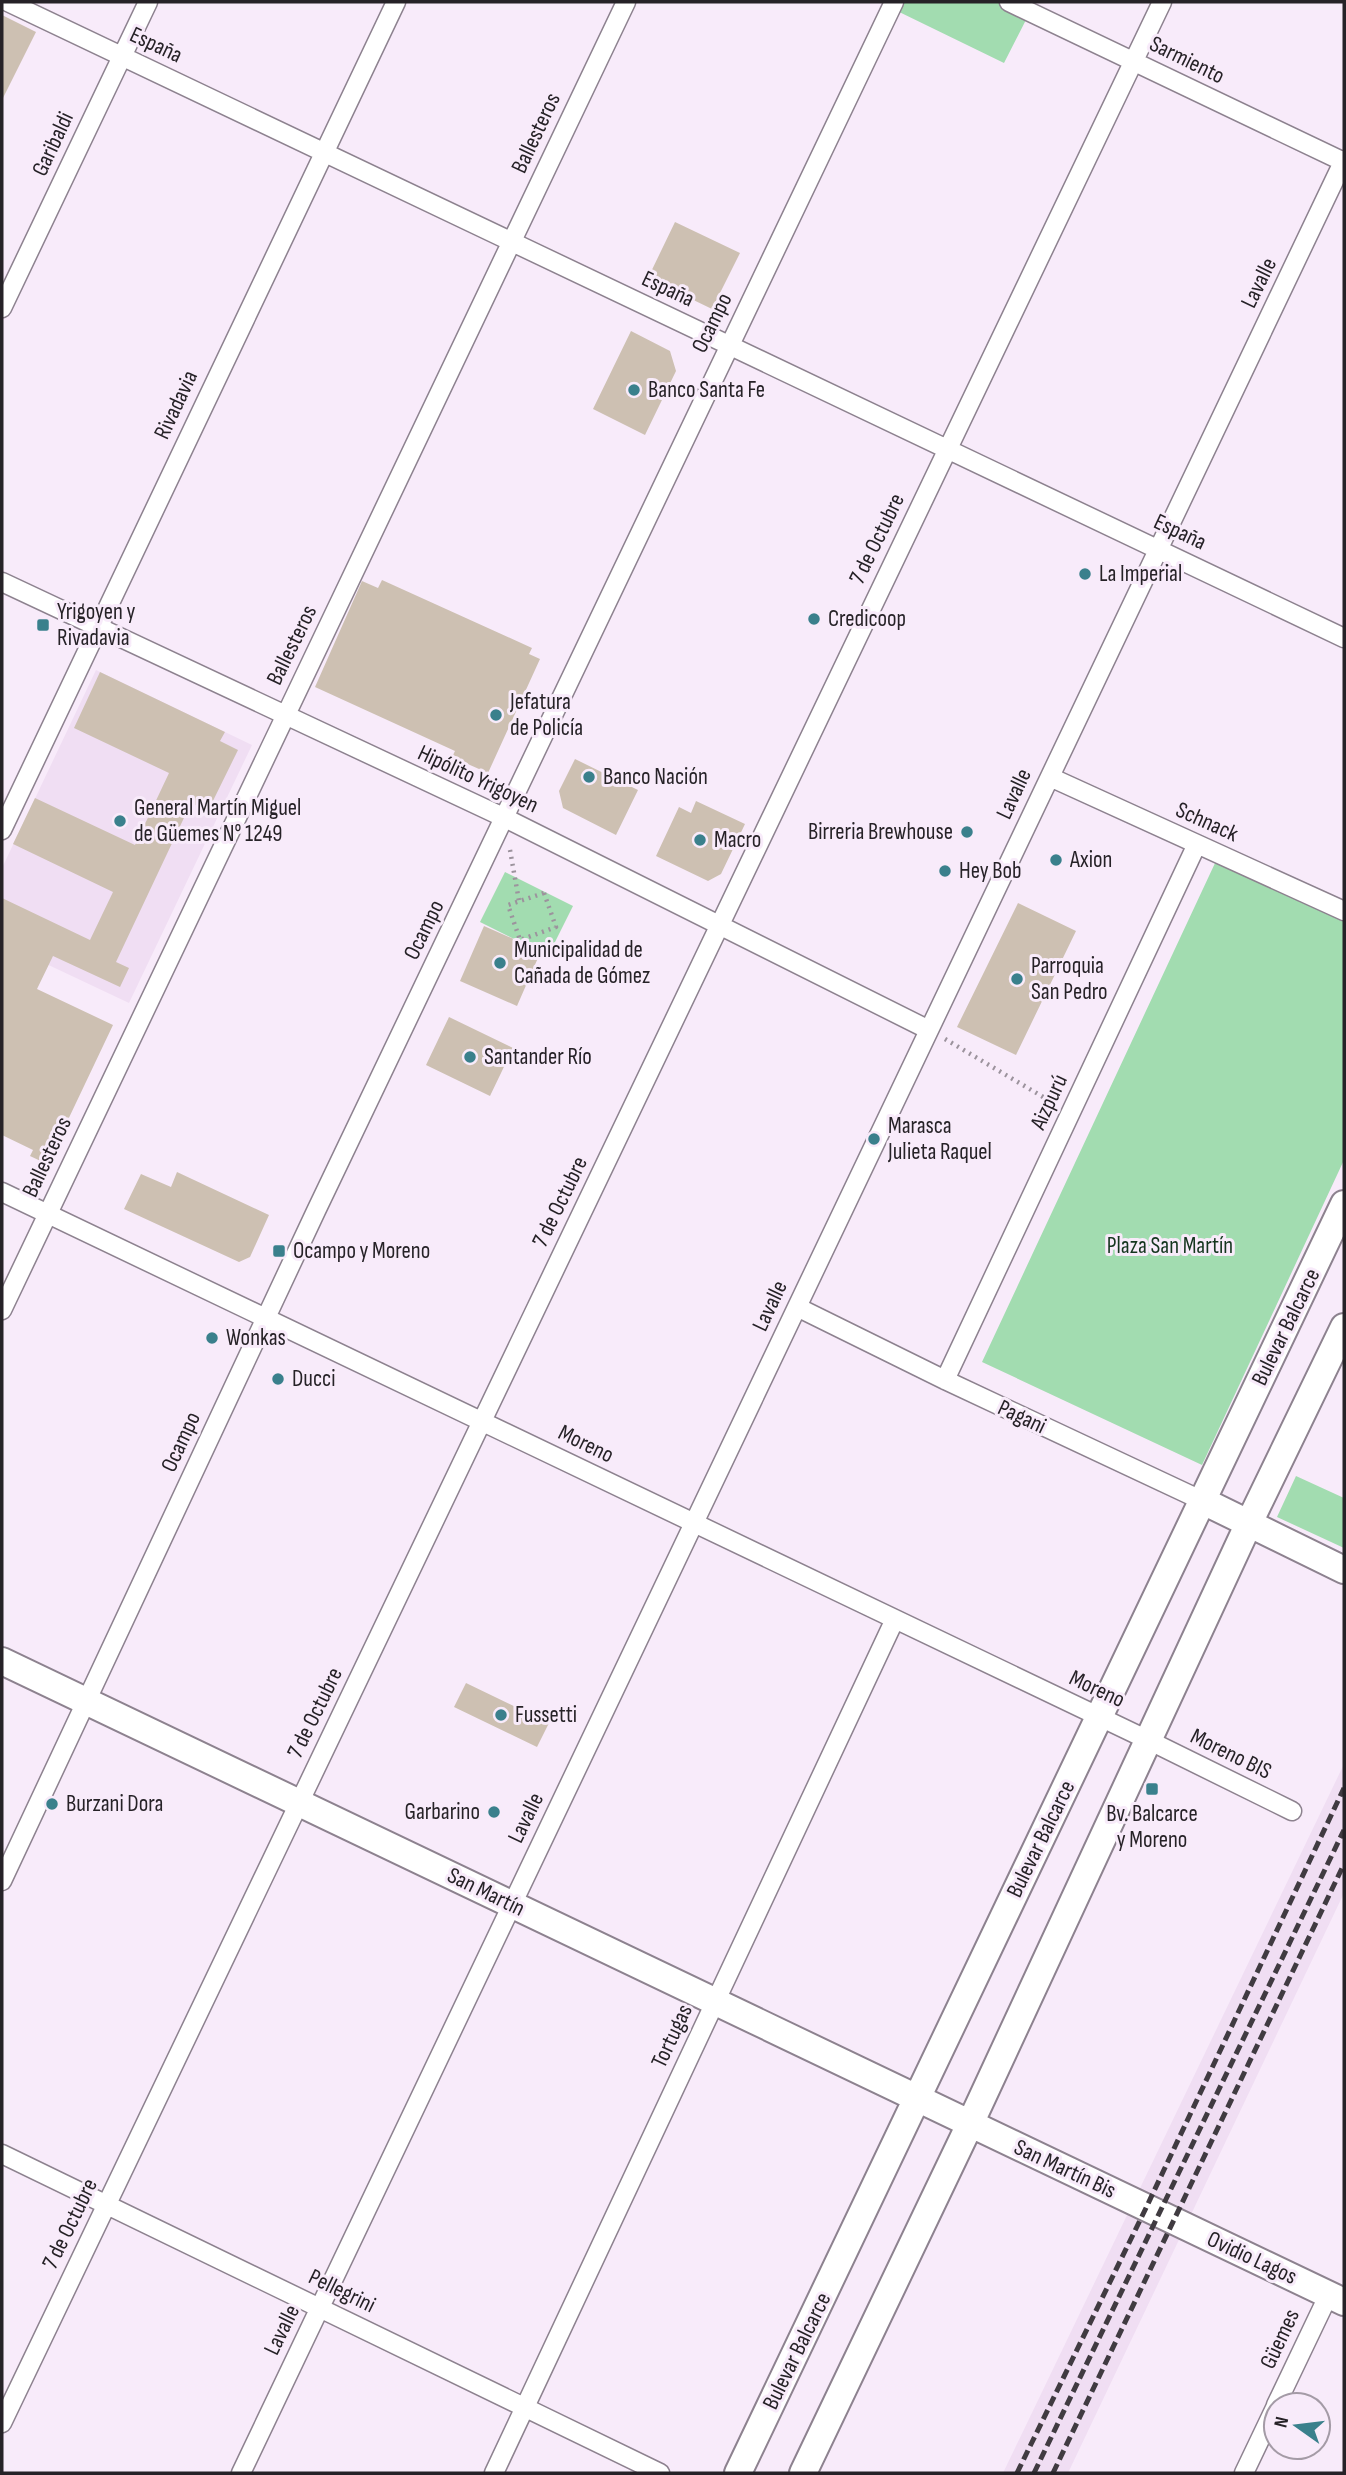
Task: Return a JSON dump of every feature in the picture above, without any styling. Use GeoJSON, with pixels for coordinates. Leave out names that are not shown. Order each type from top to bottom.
{"type":"FeatureCollection","features":[{"type":"Feature","properties":{"kind":"main road","name":"Bulevar Balcarce"},"geometry":{"type":"LineString","coordinates":[[738,2473],[1344,1205]]}},
{"type":"Feature","properties":{"kind":"main road"},"geometry":{"type":"LineString","coordinates":[[803,2473],[970,2124],[1249,1523],[1344,1327]]}},
{"type":"Feature","properties":{"kind":"main road","name":"Pagani"},"geometry":{"type":"LineString","coordinates":[[1203,1501],[1344,1570]]}},
{"type":"Feature","properties":{"kind":"main road","name":"San Martín"},"geometry":{"type":"LineString","coordinates":[[2,1661],[970,2124]]}},
{"type":"Feature","properties":{"kind":"main road","name":"San Martín Bis"},"geometry":{"type":"LineString","coordinates":[[970,2124],[1160,2214]]}},
{"type":"Feature","properties":{"kind":"main road","name":"Ovidio Lagos"},"geometry":{"type":"LineString","coordinates":[[1160,2214],[1337,2298]]}},
{"type":"Feature","properties":{"kind":"street","name":"España"},"geometry":{"type":"LineString","coordinates":[[8,2],[1344,638]]}},
{"type":"Feature","properties":{"kind":"street","name":"Garibaldi"},"geometry":{"type":"LineString","coordinates":[[2,308],[148,2]]}},
{"type":"Feature","properties":{"kind":"street","name":"Rivadavia"},"geometry":{"type":"LineString","coordinates":[[2,830],[396,2]]}},
{"type":"Feature","properties":{"kind":"street","name":"Ballesteros"},"geometry":{"type":"LineString","coordinates":[[2,1310],[626,2]]}},
{"type":"Feature","properties":{"kind":"street","name":"Ocampo"},"geometry":{"type":"LineString","coordinates":[[2,1881],[266,1319],[894,2]]}},
{"type":"Feature","properties":{"kind":"street","name":"Sarmiento"},"geometry":{"type":"LineString","coordinates":[[1009,2],[1344,161]]}},
{"type":"Feature","properties":{"kind":"street","name":"7 de Octubre"},"geometry":{"type":"LineString","coordinates":[[2,2423],[1162,2]]}},
{"type":"Feature","properties":{"kind":"street","name":"Lavalle"},"geometry":{"type":"LineString","coordinates":[[241,2473],[1344,161]]}},
{"type":"Feature","properties":{"kind":"street","name":"Hipólito Yrigoyen"},"geometry":{"type":"LineString","coordinates":[[2,582],[505,818],[929,1030]]}},
{"type":"Feature","properties":{"kind":"street","name":"Schnack"},"geometry":{"type":"LineString","coordinates":[[1050,777],[1344,911]]}},
{"type":"Feature","properties":{"kind":"street","name":"Aizpurú"},"geometry":{"type":"LineString","coordinates":[[945,1380],[1197,844]]}},
{"type":"Feature","properties":{"kind":"street","name":"Moreno"},"geometry":{"type":"LineString","coordinates":[[2,1192],[1149,1740]]}},
{"type":"Feature","properties":{"kind":"street","name":"Pagani"},"geometry":{"type":"LineString","coordinates":[[797,1307],[1203,1501]]}},
{"type":"Feature","properties":{"kind":"street","name":"Tortugas"},"geometry":{"type":"LineString","coordinates":[[494,2473],[895,1619]]}},
{"type":"Feature","properties":{"kind":"street","name":"Moreno BIS"},"geometry":{"type":"LineString","coordinates":[[1149,1740],[1292,1811]]}},
{"type":"Feature","properties":{"kind":"street","name":"Pellegrini"},"geometry":{"type":"LineString","coordinates":[[2,2154],[660,2473]]}},
{"type":"Feature","properties":{"kind":"street","name":"Güemes"},"geometry":{"type":"LineString","coordinates":[[1284,2391],[1337,2298]]}},
{"type":"Feature","properties":{"kind":"street","name":"Güemes"},"geometry":{"type":"LineString","coordinates":[[1244,2473],[1262,2435]]}},
{"type":"Feature","properties":{"kind":"path"},"geometry":{"type":"LineString","coordinates":[[505,818],[519,901]]}},
{"type":"Feature","properties":{"kind":"path"},"geometry":{"type":"LineString","coordinates":[[544,893],[556,927],[520,940],[508,905],[519,901],[544,893]]}},
{"type":"Feature","properties":{"kind":"path"},"geometry":{"type":"LineString","coordinates":[[929,1030],[1071,1113]]}},
{"type":"Feature","properties":{"kind":"shaded area","name":"General Martín Miguel de Güemes N° 1249"},"geometry":{"type":"Polygon","coordinates":[[[96,670],[252,745],[129,1003],[2,943],[2,868],[96,670]]]}},
{"type":"Feature","properties":{"kind":"shaded area"},"geometry":{"type":"Polygon","coordinates":[[[1344,1764],[1344,1893],[1068,2473],[1003,2473],[1344,1764]]]}},
{"type":"Feature","properties":{"kind":"green space"},"geometry":{"type":"Polygon","coordinates":[[[894,2],[1009,2],[1030,12],[1004,63],[891,8],[894,2]]]}},
{"type":"Feature","properties":{"kind":"green space","name":"Plaza San Martín"},"geometry":{"type":"Polygon","coordinates":[[[1216,861],[1344,921],[1344,1160],[1202,1465],[982,1362],[1216,861]]]}},
{"type":"Feature","properties":{"kind":"green space"},"geometry":{"type":"Polygon","coordinates":[[[505,872],[573,906],[548,956],[480,922],[505,872]]]}},
{"type":"Feature","properties":{"kind":"green space"},"geometry":{"type":"Polygon","coordinates":[[[1296,1476],[1344,1498],[1344,1548],[1277,1517],[1296,1476]]]}},
{"type":"Feature","properties":{"kind":"building"},"geometry":{"type":"Polygon","coordinates":[[[2,15],[36,32],[2,100],[2,15]]]}},
{"type":"Feature","properties":{"kind":"building"},"geometry":{"type":"Polygon","coordinates":[[[675,222],[740,253],[712,309],[648,278],[675,222]]]}},
{"type":"Feature","properties":{"kind":"building","name":"Banco Santa Fe"},"geometry":{"type":"Polygon","coordinates":[[[631,331],[670,351],[676,371],[645,435],[593,409],[631,331]]]}},
{"type":"Feature","properties":{"kind":"building"},"geometry":{"type":"Polygon","coordinates":[[[382,580],[532,648],[529,654],[540,659],[488,773],[452,757],[455,751],[315,687],[362,581],[378,588],[382,580]]]}},
{"type":"Feature","properties":{"kind":"building"},"geometry":{"type":"Polygon","coordinates":[[[100,672],[225,732],[220,741],[238,750],[208,811],[191,803],[116,962],[129,968],[120,987],[53,956],[37,989],[113,1025],[47,1164],[30,1156],[33,1150],[2,1135],[2,898],[90,940],[113,892],[13,844],[35,798],[135,845],[169,773],[74,728],[100,672]]]}},
{"type":"Feature","properties":{"kind":"building","name":"Banco Nación"},"geometry":{"type":"Polygon","coordinates":[[[575,759],[638,790],[616,835],[563,808],[559,791],[575,759]]]}},
{"type":"Feature","properties":{"kind":"building","name":"Macro"},"geometry":{"type":"Polygon","coordinates":[[[696,801],[745,824],[721,874],[708,881],[656,856],[679,807],[691,813],[696,801]]]}},
{"type":"Feature","properties":{"kind":"building","name":"Parroquia San Pedro"},"geometry":{"type":"Polygon","coordinates":[[[1018,903],[1076,931],[1016,1055],[957,1027],[1018,903]]]}},
{"type":"Feature","properties":{"kind":"building"},"geometry":{"type":"Polygon","coordinates":[[[484,926],[541,951],[517,1006],[460,981],[484,926]]]}},
{"type":"Feature","properties":{"kind":"building","name":"Santander Río"},"geometry":{"type":"Polygon","coordinates":[[[449,1017],[513,1048],[490,1096],[426,1065],[449,1017]]]}},
{"type":"Feature","properties":{"kind":"building"},"geometry":{"type":"Polygon","coordinates":[[[177,1172],[269,1215],[250,1257],[239,1262],[124,1209],[141,1174],[171,1187],[177,1172]]]}},
{"type":"Feature","properties":{"kind":"building","name":"Fussetti"},"geometry":{"type":"Polygon","coordinates":[[[466,1683],[549,1723],[537,1747],[454,1707],[466,1683]]]}},
{"type":"Feature","properties":{"kind":"railway"},"geometry":{"type":"LineString","coordinates":[[1017,2473],[1146,2208],[1344,1788]]}},
{"type":"Feature","properties":{"kind":"railway"},"geometry":{"type":"LineString","coordinates":[[1034,2473],[1344,1830]]}},
{"type":"Feature","properties":{"kind":"railway"},"geometry":{"type":"LineString","coordinates":[[1053,2473],[1344,1864]]}},
{"type":"Feature","properties":{"kind":"place","name":"Banco Santa Fe"},"geometry":{"type":"Point","coordinates":[634,390]}},
{"type":"Feature","properties":{"kind":"place","name":"La Imperial"},"geometry":{"type":"Point","coordinates":[1085,574]}},
{"type":"Feature","properties":{"kind":"place","name":"Credicoop"},"geometry":{"type":"Point","coordinates":[814,619]}},
{"type":"Feature","properties":{"kind":"place","name":"Yrigoyen y Rivadavia"},"geometry":{"type":"Point","coordinates":[43,625]}},
{"type":"Feature","properties":{"kind":"place","name":"Jefatura de Policía"},"geometry":{"type":"Point","coordinates":[496,715]}},
{"type":"Feature","properties":{"kind":"place","name":"Banco Nación"},"geometry":{"type":"Point","coordinates":[589,777]}},
{"type":"Feature","properties":{"kind":"place","name":"General Martín Miguel de Güemes N° 1249"},"geometry":{"type":"Point","coordinates":[120,821]}},
{"type":"Feature","properties":{"kind":"place","name":"Birreria Brewhouse"},"geometry":{"type":"Point","coordinates":[967,832]}},
{"type":"Feature","properties":{"kind":"place","name":"Macro"},"geometry":{"type":"Point","coordinates":[700,840]}},
{"type":"Feature","properties":{"kind":"place","name":"Axion"},"geometry":{"type":"Point","coordinates":[1056,860]}},
{"type":"Feature","properties":{"kind":"place","name":"Hey Bob"},"geometry":{"type":"Point","coordinates":[945,871]}},
{"type":"Feature","properties":{"kind":"place","name":"Municipalidad de Cañada de Gómez"},"geometry":{"type":"Point","coordinates":[500,963]}},
{"type":"Feature","properties":{"kind":"place","name":"Parroquia San Pedro"},"geometry":{"type":"Point","coordinates":[1017,979]}},
{"type":"Feature","properties":{"kind":"place","name":"Santander Río"},"geometry":{"type":"Point","coordinates":[470,1057]}},
{"type":"Feature","properties":{"kind":"place","name":"Marasca Julieta Raquel"},"geometry":{"type":"Point","coordinates":[874,1139]}},
{"type":"Feature","properties":{"kind":"place","name":"Ocampo y Moreno"},"geometry":{"type":"Point","coordinates":[279,1251]}},
{"type":"Feature","properties":{"kind":"place","name":"Wonkas"},"geometry":{"type":"Point","coordinates":[212,1338]}},
{"type":"Feature","properties":{"kind":"place","name":"Ducci"},"geometry":{"type":"Point","coordinates":[278,1379]}},
{"type":"Feature","properties":{"kind":"place","name":"Fussetti"},"geometry":{"type":"Point","coordinates":[501,1715]}},
{"type":"Feature","properties":{"kind":"place","name":"Bv. Balcarce y Moreno"},"geometry":{"type":"Point","coordinates":[1152,1789]}},
{"type":"Feature","properties":{"kind":"place","name":"Burzani Dora"},"geometry":{"type":"Point","coordinates":[52,1804]}},
{"type":"Feature","properties":{"kind":"place","name":"Garbarino"},"geometry":{"type":"Point","coordinates":[494,1812]}}]}
